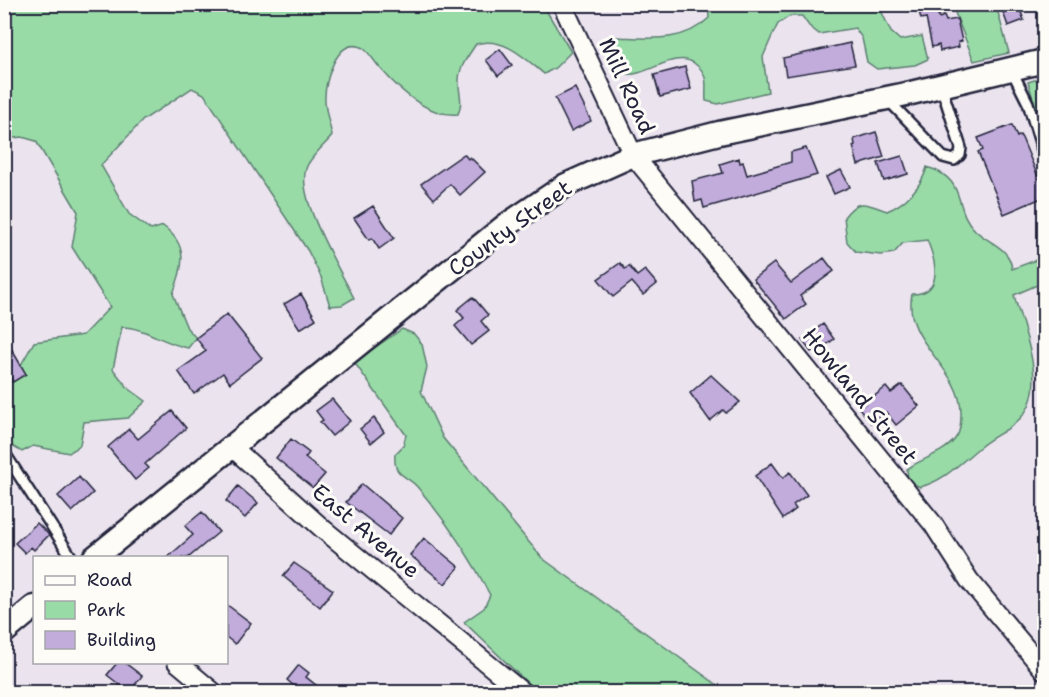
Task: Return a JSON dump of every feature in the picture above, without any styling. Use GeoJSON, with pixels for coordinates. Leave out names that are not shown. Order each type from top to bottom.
{"type":"FeatureCollection","features":[{"type":"Feature","properties":{"kind":"street","name":"Mill Road"},"geometry":{"type":"LineString","coordinates":[[562,4],[633,155]]}},
{"type":"Feature","properties":{"kind":"street","name":"County Street"},"geometry":{"type":"LineString","coordinates":[[96,556],[505,226],[566,185],[633,155],[719,133],[941,86],[1044,61]]}},
{"type":"Feature","properties":{"kind":"street","name":"Howland Street"},"geometry":{"type":"LineString","coordinates":[[633,155],[933,524],[969,580],[1044,670]]}},
{"type":"Feature","properties":{"kind":"street","name":"East Avenue"},"geometry":{"type":"LineString","coordinates":[[232,447],[323,529],[522,693]]}},
{"type":"Feature","properties":{"kind":"street"},"geometry":{"type":"LineString","coordinates":[[4,632],[33,608]]}},
{"type":"Feature","properties":{"kind":"street"},"geometry":{"type":"LineString","coordinates":[[178,664],[213,693]]}},
{"type":"Feature","properties":{"kind":"lane"},"geometry":{"type":"LineString","coordinates":[[1011,69],[1028,103],[1044,156]]}},
{"type":"Feature","properties":{"kind":"lane"},"geometry":{"type":"LineString","coordinates":[[886,98],[943,157],[954,160],[960,155],[961,148],[941,86]]}},
{"type":"Feature","properties":{"kind":"lane"},"geometry":{"type":"LineString","coordinates":[[4,452],[71,556]]}},
{"type":"Feature","properties":{"kind":"green space"},"geometry":{"type":"Polygon","coordinates":[[[878,4],[891,32],[900,40],[922,36],[928,59],[915,65],[877,69],[867,62],[862,38],[855,28],[819,34],[802,16],[790,16],[778,24],[763,57],[768,92],[718,104],[706,101],[704,76],[701,69],[694,63],[683,59],[632,74],[622,73],[613,64],[608,46],[615,37],[664,38],[688,32],[709,18],[708,5],[878,4]]]}},
{"type":"Feature","properties":{"kind":"green space"},"geometry":{"type":"Polygon","coordinates":[[[5,5],[543,5],[571,52],[555,68],[544,74],[521,55],[504,45],[486,42],[476,44],[459,75],[461,105],[458,114],[436,111],[415,101],[379,67],[363,48],[354,46],[346,48],[339,54],[330,72],[325,92],[332,136],[308,165],[305,182],[307,197],[321,234],[354,298],[342,305],[330,306],[321,277],[308,251],[204,94],[192,88],[143,120],[101,165],[129,214],[151,230],[163,226],[177,241],[182,257],[173,294],[187,328],[196,338],[188,348],[138,330],[122,327],[113,369],[128,388],[146,401],[128,418],[84,422],[80,445],[69,453],[33,446],[22,452],[10,445],[5,438],[5,381],[9,386],[34,342],[83,335],[110,307],[72,247],[78,212],[36,141],[22,137],[5,139],[5,5]]]}},
{"type":"Feature","properties":{"kind":"green space"},"geometry":{"type":"Polygon","coordinates":[[[952,5],[996,5],[1009,53],[974,61],[952,5]]]}},
{"type":"Feature","properties":{"kind":"green space"},"geometry":{"type":"Polygon","coordinates":[[[1044,77],[1044,135],[1028,82],[1044,77]]]}},
{"type":"Feature","properties":{"kind":"green space"},"geometry":{"type":"Polygon","coordinates":[[[927,167],[949,179],[955,187],[968,222],[1003,251],[1012,269],[1044,257],[1044,282],[1014,295],[1031,355],[1033,371],[1034,387],[1031,401],[1024,414],[945,476],[920,487],[908,481],[907,469],[953,442],[961,422],[959,397],[943,368],[923,341],[911,311],[912,294],[922,293],[929,289],[933,282],[935,266],[933,257],[927,240],[903,243],[894,253],[881,255],[856,252],[847,242],[844,217],[859,204],[887,211],[894,208],[917,187],[927,167]]]}},
{"type":"Feature","properties":{"kind":"green space"},"geometry":{"type":"Polygon","coordinates":[[[402,329],[414,334],[422,344],[427,367],[421,391],[443,438],[542,558],[727,692],[537,692],[464,622],[484,608],[490,595],[439,514],[414,484],[396,468],[395,454],[403,446],[406,435],[354,362],[402,329]]]}},
{"type":"Feature","properties":{"kind":"building"},"geometry":{"type":"Polygon","coordinates":[[[917,4],[958,4],[959,9],[938,15],[939,18],[944,16],[946,21],[957,19],[962,41],[958,42],[959,47],[940,51],[939,45],[932,47],[926,18],[921,19],[917,4]]]}},
{"type":"Feature","properties":{"kind":"building"},"geometry":{"type":"Polygon","coordinates":[[[1000,4],[1018,4],[1024,20],[1008,26],[1000,4]]]}},
{"type":"Feature","properties":{"kind":"building"},"geometry":{"type":"Polygon","coordinates":[[[850,43],[855,65],[786,76],[783,58],[850,43]]]}},
{"type":"Feature","properties":{"kind":"building"},"geometry":{"type":"Polygon","coordinates":[[[500,49],[512,65],[498,76],[486,60],[500,49]]]}},
{"type":"Feature","properties":{"kind":"building"},"geometry":{"type":"Polygon","coordinates":[[[685,67],[691,89],[660,97],[654,75],[685,67]]]}},
{"type":"Feature","properties":{"kind":"building"},"geometry":{"type":"Polygon","coordinates":[[[575,88],[591,121],[571,131],[555,98],[575,88]]]}},
{"type":"Feature","properties":{"kind":"building"},"geometry":{"type":"Polygon","coordinates":[[[1012,125],[1017,137],[1020,135],[1022,138],[1039,179],[1044,176],[1044,197],[1004,214],[978,152],[983,150],[978,138],[1012,125]]]}},
{"type":"Feature","properties":{"kind":"building"},"geometry":{"type":"Polygon","coordinates":[[[876,132],[884,157],[858,165],[853,146],[855,145],[854,139],[876,132]]]}},
{"type":"Feature","properties":{"kind":"building"},"geometry":{"type":"Polygon","coordinates":[[[806,148],[817,175],[704,208],[702,200],[695,202],[692,181],[723,173],[720,164],[739,158],[740,163],[743,162],[747,175],[791,162],[791,152],[806,148]]]}},
{"type":"Feature","properties":{"kind":"building"},"geometry":{"type":"Polygon","coordinates":[[[464,154],[485,172],[460,195],[450,184],[434,199],[421,184],[464,154]]]}},
{"type":"Feature","properties":{"kind":"building"},"geometry":{"type":"Polygon","coordinates":[[[902,156],[908,174],[884,181],[878,163],[902,156]]]}},
{"type":"Feature","properties":{"kind":"building"},"geometry":{"type":"Polygon","coordinates":[[[841,170],[850,187],[834,194],[826,177],[841,170]]]}},
{"type":"Feature","properties":{"kind":"building"},"geometry":{"type":"Polygon","coordinates":[[[373,206],[394,238],[379,249],[372,238],[369,240],[354,218],[373,206]]]}},
{"type":"Feature","properties":{"kind":"building"},"geometry":{"type":"Polygon","coordinates":[[[824,258],[834,271],[800,296],[806,304],[786,319],[753,279],[774,263],[791,283],[824,258]]]}},
{"type":"Feature","properties":{"kind":"building"},"geometry":{"type":"Polygon","coordinates":[[[620,263],[625,269],[629,266],[637,276],[645,270],[657,284],[643,295],[632,282],[613,297],[598,279],[620,263]]]}},
{"type":"Feature","properties":{"kind":"building"},"geometry":{"type":"Polygon","coordinates":[[[301,294],[316,319],[300,329],[284,304],[301,294]]]}},
{"type":"Feature","properties":{"kind":"building"},"geometry":{"type":"Polygon","coordinates":[[[473,297],[488,315],[481,321],[489,331],[471,345],[455,326],[464,318],[457,310],[473,297]]]}},
{"type":"Feature","properties":{"kind":"building"},"geometry":{"type":"Polygon","coordinates":[[[227,314],[262,358],[230,383],[223,373],[194,394],[178,371],[206,351],[196,338],[227,314]]]}},
{"type":"Feature","properties":{"kind":"building"},"geometry":{"type":"Polygon","coordinates":[[[823,324],[834,339],[817,352],[815,349],[811,352],[802,340],[823,324]]]}},
{"type":"Feature","properties":{"kind":"building"},"geometry":{"type":"Polygon","coordinates":[[[4,336],[26,374],[13,382],[4,366],[4,336]]]}},
{"type":"Feature","properties":{"kind":"building"},"geometry":{"type":"Polygon","coordinates":[[[711,375],[740,402],[726,413],[723,410],[710,421],[690,393],[711,375]]]}},
{"type":"Feature","properties":{"kind":"building"},"geometry":{"type":"Polygon","coordinates":[[[902,385],[919,406],[896,425],[886,412],[871,423],[859,408],[886,387],[891,393],[902,385]]]}},
{"type":"Feature","properties":{"kind":"building"},"geometry":{"type":"Polygon","coordinates":[[[332,399],[350,421],[332,436],[320,422],[323,420],[316,411],[332,399]]]}},
{"type":"Feature","properties":{"kind":"building"},"geometry":{"type":"Polygon","coordinates":[[[172,411],[186,428],[145,464],[149,468],[135,480],[108,447],[129,429],[138,439],[172,411]]]}},
{"type":"Feature","properties":{"kind":"building"},"geometry":{"type":"Polygon","coordinates":[[[374,418],[384,432],[371,443],[360,429],[374,418]]]}},
{"type":"Feature","properties":{"kind":"building"},"geometry":{"type":"Polygon","coordinates":[[[291,439],[309,453],[305,458],[325,474],[313,488],[276,458],[291,439]]]}},
{"type":"Feature","properties":{"kind":"building"},"geometry":{"type":"Polygon","coordinates":[[[772,463],[783,478],[790,472],[807,495],[793,505],[796,509],[783,519],[755,476],[772,463]]]}},
{"type":"Feature","properties":{"kind":"building"},"geometry":{"type":"Polygon","coordinates":[[[79,477],[93,493],[72,512],[58,496],[79,477]]]}},
{"type":"Feature","properties":{"kind":"building"},"geometry":{"type":"Polygon","coordinates":[[[362,484],[402,518],[389,535],[346,502],[362,484]]]}},
{"type":"Feature","properties":{"kind":"building"},"geometry":{"type":"Polygon","coordinates":[[[238,486],[258,503],[245,518],[226,501],[238,486]]]}},
{"type":"Feature","properties":{"kind":"building"},"geometry":{"type":"Polygon","coordinates":[[[202,512],[219,532],[190,556],[169,556],[193,535],[185,526],[202,512]]]}},
{"type":"Feature","properties":{"kind":"building"},"geometry":{"type":"Polygon","coordinates":[[[37,523],[49,535],[34,550],[31,547],[25,553],[15,543],[37,523]]]}},
{"type":"Feature","properties":{"kind":"building"},"geometry":{"type":"Polygon","coordinates":[[[424,538],[459,567],[445,584],[410,555],[424,538]]]}},
{"type":"Feature","properties":{"kind":"building"},"geometry":{"type":"Polygon","coordinates":[[[294,563],[333,590],[320,607],[283,576],[294,563]]]}},
{"type":"Feature","properties":{"kind":"building"},"geometry":{"type":"Polygon","coordinates":[[[228,606],[251,623],[235,644],[228,639],[228,606]]]}},
{"type":"Feature","properties":{"kind":"building"},"geometry":{"type":"Polygon","coordinates":[[[116,664],[126,664],[142,676],[129,692],[107,675],[116,664]]]}},
{"type":"Feature","properties":{"kind":"building"},"geometry":{"type":"Polygon","coordinates":[[[299,665],[309,673],[306,677],[326,693],[302,693],[287,680],[299,665]]]}}]}
